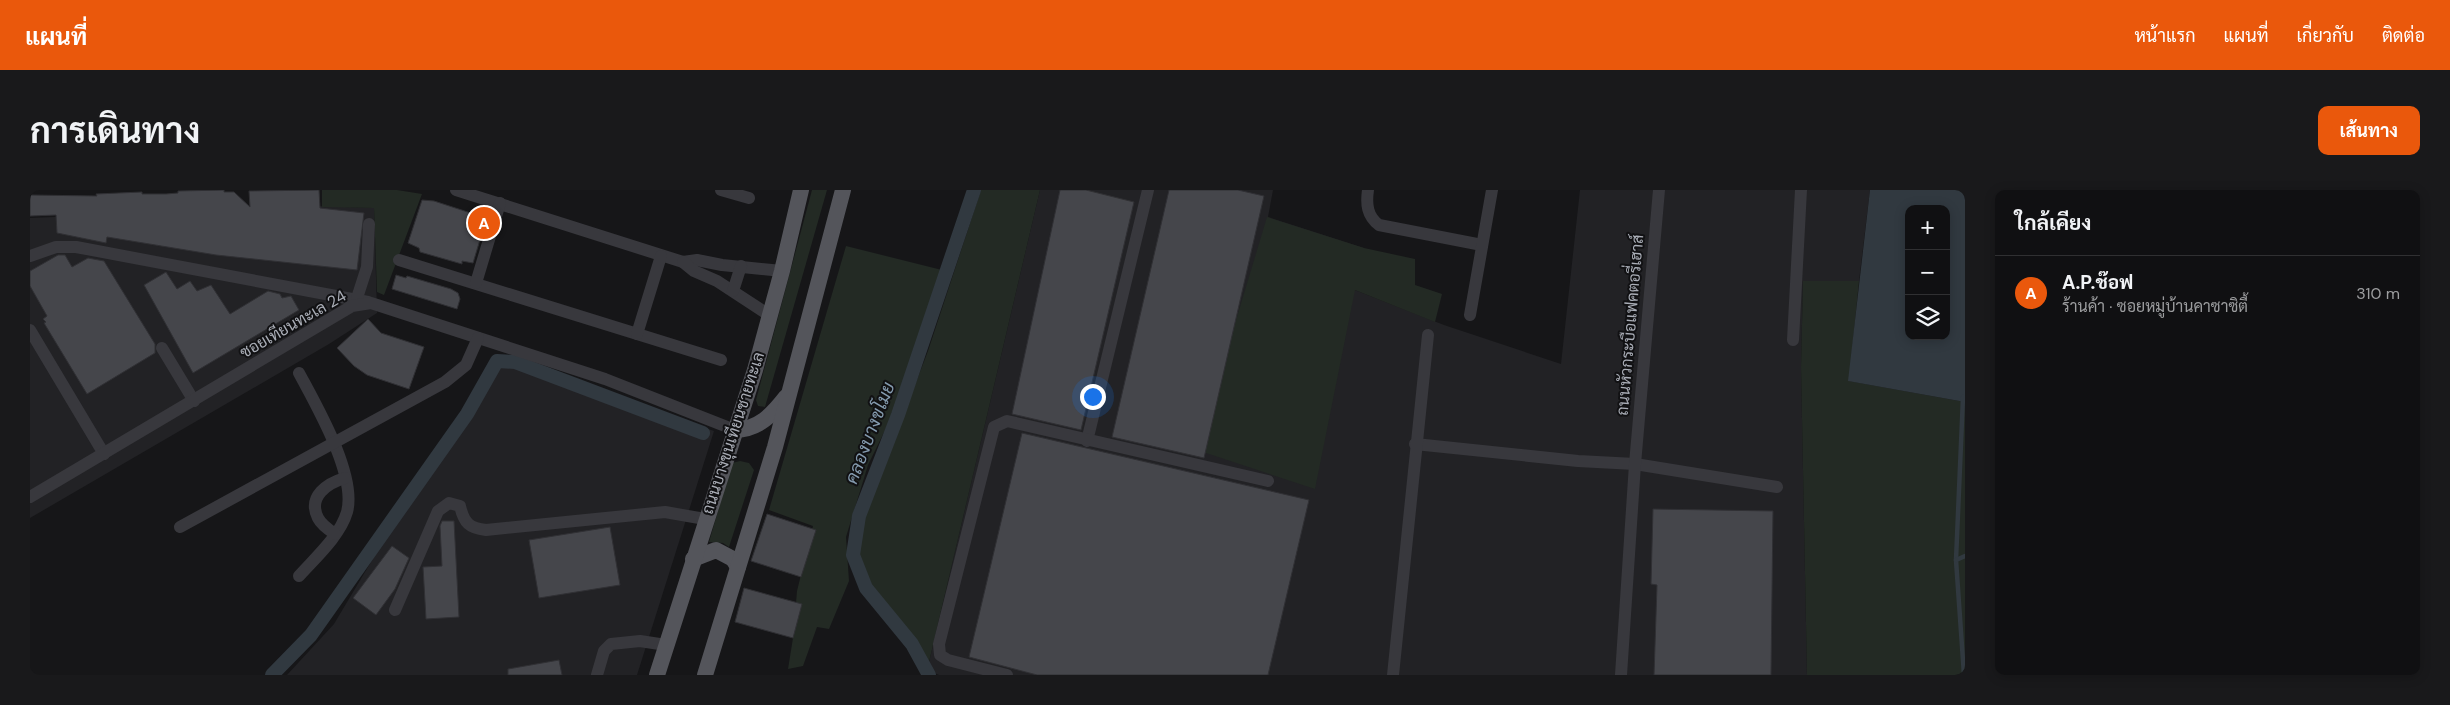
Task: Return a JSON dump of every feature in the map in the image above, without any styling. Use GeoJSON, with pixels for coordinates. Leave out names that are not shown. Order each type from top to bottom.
{"type":"FeatureCollection","features":[{"type":"Feature","properties":{"kind":"main road","name":"ถนนบางขุนเทียนชายทะเล"},"geometry":{"type":"LineString","coordinates":[[657,675],[705,519],[754,370],[782,271],[801,190]]}},
{"type":"Feature","properties":{"kind":"main road"},"geometry":{"type":"LineString","coordinates":[[705,675],[789,394],[843,190]]}},
{"type":"Feature","properties":{"kind":"main road"},"geometry":{"type":"LineString","coordinates":[[735,430],[750,429],[773,413],[789,394]]}},
{"type":"Feature","properties":{"kind":"main road"},"geometry":{"type":"LineString","coordinates":[[693,559],[707,551],[716,550],[733,559],[738,567]]}},
{"type":"Feature","properties":{"kind":"street"},"geometry":{"type":"LineString","coordinates":[[456,190],[683,262],[694,270],[717,281],[769,315]]}},
{"type":"Feature","properties":{"kind":"street"},"geometry":{"type":"LineString","coordinates":[[721,190],[750,198]]}},
{"type":"Feature","properties":{"kind":"street"},"geometry":{"type":"LineString","coordinates":[[1087,441],[1148,190]]}},
{"type":"Feature","properties":{"kind":"street"},"geometry":{"type":"LineString","coordinates":[[1368,190],[1368,211],[1371,219],[1379,225],[1482,245]]}},
{"type":"Feature","properties":{"kind":"street"},"geometry":{"type":"LineString","coordinates":[[1470,315],[1492,190]]}},
{"type":"Feature","properties":{"kind":"street","name":"ถนนหัวกระบือแฟคตอรี่เฮาส์"},"geometry":{"type":"LineString","coordinates":[[1621,675],[1635,464],[1658,190]]}},
{"type":"Feature","properties":{"kind":"street"},"geometry":{"type":"LineString","coordinates":[[1793,340],[1802,190]]}},
{"type":"Feature","properties":{"kind":"street"},"geometry":{"type":"LineString","coordinates":[[476,283],[500,203]]}},
{"type":"Feature","properties":{"kind":"street"},"geometry":{"type":"LineString","coordinates":[[357,298],[364,282],[367,267],[369,224]]}},
{"type":"Feature","properties":{"kind":"street"},"geometry":{"type":"LineString","coordinates":[[30,256],[56,247],[76,247],[357,298],[371,303]]}},
{"type":"Feature","properties":{"kind":"street"},"geometry":{"type":"LineString","coordinates":[[637,334],[661,256]]}},
{"type":"Feature","properties":{"kind":"street"},"geometry":{"type":"LineString","coordinates":[[399,260],[721,360]]}},
{"type":"Feature","properties":{"kind":"street"},"geometry":{"type":"LineString","coordinates":[[683,262],[697,260],[782,271]]}},
{"type":"Feature","properties":{"kind":"street"},"geometry":{"type":"LineString","coordinates":[[733,292],[741,266]]}},
{"type":"Feature","properties":{"kind":"street","name":"ซอยเทียนทะเล 24"},"geometry":{"type":"LineString","coordinates":[[30,498],[352,306],[371,303],[605,379],[735,430]]}},
{"type":"Feature","properties":{"kind":"street"},"geometry":{"type":"LineString","coordinates":[[30,330],[104,454]]}},
{"type":"Feature","properties":{"kind":"street"},"geometry":{"type":"LineString","coordinates":[[1392,675],[1428,335]]}},
{"type":"Feature","properties":{"kind":"street"},"geometry":{"type":"LineString","coordinates":[[180,527],[446,382],[466,365],[478,338]]}},
{"type":"Feature","properties":{"kind":"street"},"geometry":{"type":"LineString","coordinates":[[162,348],[194,401]]}},
{"type":"Feature","properties":{"kind":"street"},"geometry":{"type":"LineString","coordinates":[[300,373],[335,443],[345,478],[348,511],[335,534],[300,576]]}},
{"type":"Feature","properties":{"kind":"street"},"geometry":{"type":"LineString","coordinates":[[1007,675],[948,660],[940,655],[939,644],[994,427],[1007,420],[1087,441],[1268,481]]}},
{"type":"Feature","properties":{"kind":"street"},"geometry":{"type":"LineString","coordinates":[[1415,444],[1578,461],[1635,464],[1777,486]]}},
{"type":"Feature","properties":{"kind":"street"},"geometry":{"type":"LineString","coordinates":[[335,534],[317,517],[315,506],[317,497],[324,488],[345,478]]}},
{"type":"Feature","properties":{"kind":"street"},"geometry":{"type":"LineString","coordinates":[[395,610],[438,511],[449,503],[460,506],[463,520],[467,525],[486,530],[665,512],[705,519]]}},
{"type":"Feature","properties":{"kind":"street"},"geometry":{"type":"LineString","coordinates":[[597,675],[604,651],[611,644],[640,642],[666,645]]}},
{"type":"Feature","properties":{"kind":"shaded area"},"geometry":{"type":"Polygon","coordinates":[[[322,190],[397,190],[422,194],[384,295],[377,292],[374,208],[322,207],[322,190]]]}},
{"type":"Feature","properties":{"kind":"shaded area"},"geometry":{"type":"Polygon","coordinates":[[[812,190],[827,190],[765,407],[758,406],[756,400],[812,190]]]}},
{"type":"Feature","properties":{"kind":"shaded area"},"geometry":{"type":"Polygon","coordinates":[[[981,190],[1040,190],[929,662],[871,585],[858,556],[863,521],[928,351],[981,190]]]}},
{"type":"Feature","properties":{"kind":"shaded area"},"geometry":{"type":"Polygon","coordinates":[[[1040,190],[1273,190],[1268,217],[1364,248],[1355,290],[1444,325],[1561,364],[1580,190],[1870,190],[1859,281],[1803,281],[1801,367],[1807,675],[939,675],[930,671],[929,662],[1040,190]]]}},
{"type":"Feature","properties":{"kind":"shaded area"},"geometry":{"type":"Polygon","coordinates":[[[1870,190],[1965,190],[1965,402],[1848,381],[1870,190]]]}},
{"type":"Feature","properties":{"kind":"shaded area"},"geometry":{"type":"Polygon","coordinates":[[[317,206],[374,208],[377,313],[329,344],[30,518],[30,218],[317,206]]]}},
{"type":"Feature","properties":{"kind":"shaded area"},"geometry":{"type":"Polygon","coordinates":[[[1267,217],[1364,248],[1415,259],[1415,285],[1442,294],[1435,322],[1355,290],[1315,489],[1197,450],[1267,217]]]}},
{"type":"Feature","properties":{"kind":"shaded area"},"geometry":{"type":"Polygon","coordinates":[[[846,246],[942,270],[892,416],[868,465],[846,537],[849,581],[829,629],[817,627],[803,666],[788,669],[797,591],[813,526],[769,510],[846,246]]]}},
{"type":"Feature","properties":{"kind":"shaded area"},"geometry":{"type":"Polygon","coordinates":[[[1803,281],[1859,281],[1849,381],[1965,402],[1965,675],[1807,675],[1801,367],[1803,281]]]}},
{"type":"Feature","properties":{"kind":"shaded area"},"geometry":{"type":"Polygon","coordinates":[[[495,354],[714,431],[637,675],[287,675],[334,624],[495,354]]]}},
{"type":"Feature","properties":{"kind":"shaded area"},"geometry":{"type":"Polygon","coordinates":[[[740,461],[749,463],[754,470],[729,547],[723,543],[709,542],[732,463],[740,461]]]}},
{"type":"Feature","properties":{"kind":"building"},"geometry":{"type":"Polygon","coordinates":[[[224,190],[224,192],[234,192],[250,207],[249,191],[319,190],[320,208],[364,213],[357,270],[216,255],[107,237],[106,243],[57,233],[56,215],[30,216],[30,195],[97,196],[96,194],[142,192],[142,194],[166,194],[178,193],[178,191],[224,190]]]}},
{"type":"Feature","properties":{"kind":"building"},"geometry":{"type":"Polygon","coordinates":[[[1060,190],[1086,190],[1134,202],[1081,430],[1012,414],[1060,190]]]}},
{"type":"Feature","properties":{"kind":"building"},"geometry":{"type":"Polygon","coordinates":[[[1169,190],[1238,190],[1264,196],[1204,458],[1112,437],[1169,190]]]}},
{"type":"Feature","properties":{"kind":"building"},"geometry":{"type":"Polygon","coordinates":[[[422,200],[434,201],[483,217],[482,221],[485,223],[473,263],[462,261],[462,264],[420,252],[419,248],[408,243],[422,200]]]}},
{"type":"Feature","properties":{"kind":"building"},"geometry":{"type":"Polygon","coordinates":[[[58,255],[65,255],[72,267],[88,258],[104,261],[155,344],[155,353],[87,394],[44,323],[46,322],[43,319],[47,316],[30,286],[30,271],[58,255]]]}},
{"type":"Feature","properties":{"kind":"building"},"geometry":{"type":"Polygon","coordinates":[[[166,272],[177,289],[190,281],[197,291],[211,285],[230,314],[268,291],[280,294],[282,298],[291,296],[299,310],[193,373],[144,285],[166,272]]]}},
{"type":"Feature","properties":{"kind":"building"},"geometry":{"type":"Polygon","coordinates":[[[396,275],[406,278],[407,276],[451,289],[458,293],[460,299],[457,309],[392,289],[396,275]]]}},
{"type":"Feature","properties":{"kind":"building"},"geometry":{"type":"Polygon","coordinates":[[[368,319],[381,333],[424,347],[409,389],[367,375],[354,366],[337,348],[368,319]]]}},
{"type":"Feature","properties":{"kind":"building"},"geometry":{"type":"Polygon","coordinates":[[[1022,433],[1309,500],[1268,675],[1037,675],[969,657],[1022,433]]]}},
{"type":"Feature","properties":{"kind":"building"},"geometry":{"type":"Polygon","coordinates":[[[1653,509],[1773,511],[1771,675],[1654,675],[1657,585],[1651,584],[1653,509]]]}},
{"type":"Feature","properties":{"kind":"building"},"geometry":{"type":"Polygon","coordinates":[[[767,514],[816,530],[801,577],[751,561],[767,514]]]}},
{"type":"Feature","properties":{"kind":"building"},"geometry":{"type":"Polygon","coordinates":[[[442,521],[454,521],[459,617],[426,619],[423,567],[442,566],[440,526],[442,521]]]}},
{"type":"Feature","properties":{"kind":"building"},"geometry":{"type":"Polygon","coordinates":[[[610,527],[620,585],[539,598],[529,540],[610,527]]]}},
{"type":"Feature","properties":{"kind":"building"},"geometry":{"type":"Polygon","coordinates":[[[392,546],[409,558],[395,589],[376,615],[353,598],[392,546]]]}},
{"type":"Feature","properties":{"kind":"building"},"geometry":{"type":"Polygon","coordinates":[[[744,588],[802,604],[793,638],[735,622],[744,588]]]}},
{"type":"Feature","properties":{"kind":"building"},"geometry":{"type":"Polygon","coordinates":[[[559,660],[562,675],[508,675],[508,669],[559,660]]]}},
{"type":"Feature","properties":{"kind":"waterway","name":"คลองบางขโมย"},"geometry":{"type":"LineString","coordinates":[[929,675],[912,644],[866,588],[853,555],[859,516],[898,415],[974,190]]}},
{"type":"Feature","properties":{"kind":"waterway"},"geometry":{"type":"LineString","coordinates":[[272,675],[311,635],[467,414],[497,361],[515,362],[703,433]]}},
{"type":"Feature","properties":{"kind":"waterway"},"geometry":{"type":"LineString","coordinates":[[1963,397],[1956,560],[1964,675]]}},
{"type":"Feature","properties":{"kind":"waterway"},"geometry":{"type":"LineString","coordinates":[[1956,560],[1965,556]]}},
{"type":"Feature","properties":{"kind":"place","name":"A.P.ช๊อฟ"},"geometry":{"type":"Point","coordinates":[484,223]}}]}
